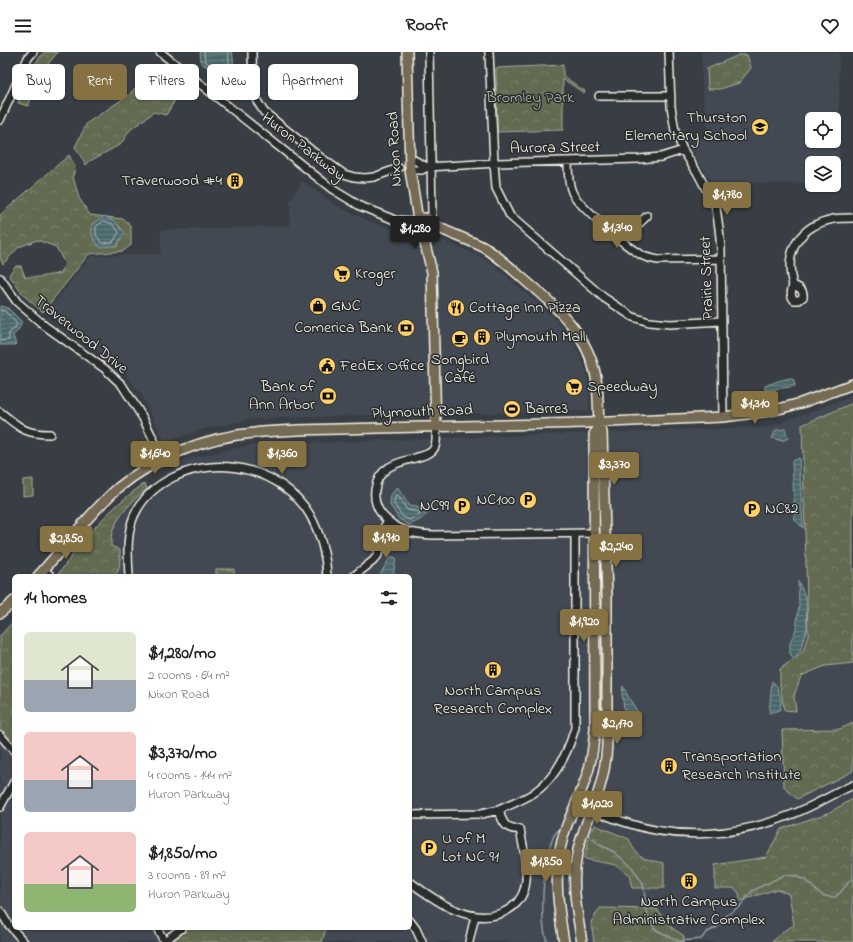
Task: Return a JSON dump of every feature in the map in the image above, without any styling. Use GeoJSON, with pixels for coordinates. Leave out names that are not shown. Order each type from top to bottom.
{"type":"FeatureCollection","features":[{"type":"Feature","properties":{"kind":"main road","name":"Nixon Road"},"geometry":{"type":"LineString","coordinates":[[407,52],[411,164],[432,272],[436,427]]}},
{"type":"Feature","properties":{"kind":"main road","name":"Nixon Road"},"geometry":{"type":"LineString","coordinates":[[411,52],[411,164]]}},
{"type":"Feature","properties":{"kind":"main road","name":"Huron Parkway"},"geometry":{"type":"LineString","coordinates":[[424,225],[440,233],[465,239],[486,249],[540,292],[563,314],[580,335],[592,361],[596,376],[599,425],[602,432],[607,656],[607,732],[605,762],[601,784],[581,839],[575,870],[575,897],[582,942]]}},
{"type":"Feature","properties":{"kind":"main road","name":"Plymouth Road"},"geometry":{"type":"LineString","coordinates":[[44,574],[99,508],[118,489],[163,459],[184,449],[215,439],[254,433],[436,427],[599,425],[723,418],[771,411],[801,403],[853,384]]}},
{"type":"Feature","properties":{"kind":"main road","name":"Huron Parkway"},"geometry":{"type":"LineString","coordinates":[[564,942],[557,898],[558,863],[563,836],[586,778],[593,752],[595,729],[594,434],[599,425]]}},
{"type":"Feature","properties":{"kind":"main road"},"geometry":{"type":"LineString","coordinates":[[595,533],[605,540]]}},
{"type":"Feature","properties":{"kind":"main road"},"geometry":{"type":"LineString","coordinates":[[0,614],[12,603]]}},
{"type":"Feature","properties":{"kind":"main road"},"geometry":{"type":"LineString","coordinates":[[595,656],[607,656]]}},
{"type":"Feature","properties":{"kind":"street"},"geometry":{"type":"LineString","coordinates":[[0,120],[32,52]]}},
{"type":"Feature","properties":{"kind":"street","name":"Huron Parkway"},"geometry":{"type":"LineString","coordinates":[[160,52],[332,189],[360,206],[398,221],[401,220],[424,225]]}},
{"type":"Feature","properties":{"kind":"street"},"geometry":{"type":"LineString","coordinates":[[252,52],[253,90],[257,101],[264,112],[316,154],[344,174],[354,177],[374,177],[411,164]]}},
{"type":"Feature","properties":{"kind":"street"},"geometry":{"type":"LineString","coordinates":[[424,225],[429,167],[429,52]]}},
{"type":"Feature","properties":{"kind":"street"},"geometry":{"type":"LineString","coordinates":[[489,52],[496,188],[510,216],[603,297],[633,317],[649,322],[670,324],[722,321]]}},
{"type":"Feature","properties":{"kind":"street","name":"Prairie Street"},"geometry":{"type":"LineString","coordinates":[[669,52],[670,96],[676,132],[682,150],[698,172],[716,208],[719,228],[721,259],[723,418]]}},
{"type":"Feature","properties":{"kind":"street"},"geometry":{"type":"LineString","coordinates":[[598,96],[670,96]]}},
{"type":"Feature","properties":{"kind":"street","name":"Aurora Street"},"geometry":{"type":"LineString","coordinates":[[411,164],[422,170],[429,167],[494,163],[639,159],[661,157],[682,150]]}},
{"type":"Feature","properties":{"kind":"street"},"geometry":{"type":"LineString","coordinates":[[568,162],[568,174],[572,192],[580,204],[642,255],[658,260],[721,259]]}},
{"type":"Feature","properties":{"kind":"street"},"geometry":{"type":"LineString","coordinates":[[399,168],[404,169],[411,164]]}},
{"type":"Feature","properties":{"kind":"street"},"geometry":{"type":"LineString","coordinates":[[622,240],[647,216]]}},
{"type":"Feature","properties":{"kind":"street"},"geometry":{"type":"LineString","coordinates":[[793,285],[790,274],[790,258],[798,241],[806,230],[836,218],[853,218]]}},
{"type":"Feature","properties":{"kind":"street","name":"Traverwood Drive"},"geometry":{"type":"LineString","coordinates":[[0,278],[17,302],[45,326],[105,369],[122,385],[143,418],[163,459]]}},
{"type":"Feature","properties":{"kind":"street"},"geometry":{"type":"LineString","coordinates":[[0,412],[24,430],[35,434],[50,434]]}},
{"type":"Feature","properties":{"kind":"street"},"geometry":{"type":"LineString","coordinates":[[436,427],[435,445],[431,451],[424,456],[392,465],[384,471],[377,480],[375,492],[376,504],[381,513],[396,528],[415,534],[595,533]]}},
{"type":"Feature","properties":{"kind":"street"},"geometry":{"type":"LineString","coordinates":[[128,574],[131,524],[138,509],[147,496],[160,485],[179,474],[200,468],[225,466],[240,468],[266,476],[287,490],[302,504],[310,514],[320,536],[325,556],[327,574]]}},
{"type":"Feature","properties":{"kind":"street"},"geometry":{"type":"LineString","coordinates":[[357,574],[373,561],[378,554],[381,532],[388,521]]}},
{"type":"Feature","properties":{"kind":"street"},"geometry":{"type":"LineString","coordinates":[[412,815],[481,814],[498,810],[536,791],[554,774],[564,760],[571,744],[575,728],[575,534]]}},
{"type":"Feature","properties":{"kind":"street"},"geometry":{"type":"LineString","coordinates":[[0,735],[12,749]]}},
{"type":"Feature","properties":{"kind":"street"},"geometry":{"type":"LineString","coordinates":[[576,803],[625,823],[662,831],[692,833],[727,832],[758,826],[793,815],[853,785]]}},
{"type":"Feature","properties":{"kind":"street"},"geometry":{"type":"LineString","coordinates":[[0,807],[12,786]]}},
{"type":"Feature","properties":{"kind":"street"},"geometry":{"type":"LineString","coordinates":[[412,883],[452,909],[475,916],[497,915],[517,904],[523,895],[526,886],[525,860],[520,829],[515,830],[508,828],[503,823],[498,810]]}},
{"type":"Feature","properties":{"kind":"street"},"geometry":{"type":"LineString","coordinates":[[0,911],[12,928]]}},
{"type":"Feature","properties":{"kind":"street"},"geometry":{"type":"LineString","coordinates":[[469,942],[475,916]]}},
{"type":"Feature","properties":{"kind":"street"},"geometry":{"type":"LineString","coordinates":[[412,924],[422,942]]}},
{"type":"Feature","properties":{"kind":"street"},"geometry":{"type":"LineString","coordinates":[[13,930],[24,942]]}},
{"type":"Feature","properties":{"kind":"street"},"geometry":{"type":"LineString","coordinates":[[158,930],[163,942],[179,930]]}},
{"type":"Feature","properties":{"kind":"shaded area","name":"Thurston Elementary School"},"geometry":{"type":"Polygon","coordinates":[[[701,52],[839,52],[839,112],[805,112],[805,148],[840,148],[840,156],[805,156],[805,183],[741,183],[717,192],[688,144],[709,135],[703,97],[701,52]]]}},
{"type":"Feature","properties":{"kind":"shaded area"},"geometry":{"type":"Polygon","coordinates":[[[302,181],[335,205],[371,222],[407,233],[414,240],[420,251],[428,281],[431,413],[251,419],[203,429],[165,442],[141,394],[125,374],[83,339],[47,312],[91,256],[161,254],[161,230],[290,226],[290,202],[302,181]]]}},
{"type":"Feature","properties":{"kind":"shaded area"},"geometry":{"type":"Polygon","coordinates":[[[439,239],[479,256],[496,267],[554,318],[571,338],[584,365],[589,385],[589,411],[444,414],[438,371],[436,269],[433,247],[439,239]]]}},
{"type":"Feature","properties":{"kind":"shaded area"},"geometry":{"type":"Polygon","coordinates":[[[853,396],[853,942],[0,942],[0,632],[12,620],[12,930],[412,930],[412,574],[56,574],[121,506],[186,459],[252,445],[769,427],[853,396]]]}},
{"type":"Feature","properties":{"kind":"green space"},"geometry":{"type":"Polygon","coordinates":[[[44,52],[58,52],[48,64],[35,64],[44,52]]]}},
{"type":"Feature","properties":{"kind":"green space"},"geometry":{"type":"Polygon","coordinates":[[[739,55],[747,55],[751,68],[739,83],[720,89],[708,89],[707,69],[739,55]]]}},
{"type":"Feature","properties":{"kind":"green space","name":"Bromley Park"},"geometry":{"type":"Polygon","coordinates":[[[563,65],[563,76],[585,91],[584,93],[563,79],[563,130],[497,132],[496,68],[563,65]]]}},
{"type":"Feature","properties":{"kind":"green space"},"geometry":{"type":"Polygon","coordinates":[[[135,88],[135,100],[175,100],[166,115],[154,112],[130,130],[121,144],[90,161],[86,165],[75,147],[87,123],[122,100],[127,100],[127,96],[135,88]]]}},
{"type":"Feature","properties":{"kind":"green space"},"geometry":{"type":"Polygon","coordinates":[[[19,100],[31,100],[28,106],[18,103],[19,100]]]}},
{"type":"Feature","properties":{"kind":"green space"},"geometry":{"type":"Polygon","coordinates":[[[69,155],[75,167],[73,177],[79,198],[90,215],[123,219],[131,226],[131,245],[123,251],[89,254],[43,312],[23,295],[9,275],[15,266],[21,266],[25,277],[40,277],[61,273],[65,264],[56,247],[37,240],[19,247],[3,264],[0,258],[0,215],[69,155]]]}},
{"type":"Feature","properties":{"kind":"green space"},"geometry":{"type":"Polygon","coordinates":[[[853,403],[853,663],[825,666],[801,676],[794,696],[796,711],[784,710],[780,685],[780,669],[803,652],[808,635],[802,425],[853,403]]]}},
{"type":"Feature","properties":{"kind":"green space"},"geometry":{"type":"Polygon","coordinates":[[[33,479],[33,495],[23,496],[23,480],[33,479]]]}},
{"type":"Feature","properties":{"kind":"green space"},"geometry":{"type":"Polygon","coordinates":[[[145,483],[147,489],[126,509],[117,521],[112,533],[111,546],[120,550],[119,566],[116,574],[59,574],[97,524],[132,492],[145,483]]]}},
{"type":"Feature","properties":{"kind":"green space"},"geometry":{"type":"Polygon","coordinates":[[[216,569],[234,569],[234,574],[216,574],[216,569]]]}},
{"type":"Feature","properties":{"kind":"green space"},"geometry":{"type":"Polygon","coordinates":[[[12,623],[11,742],[0,730],[0,636],[12,623]]]}},
{"type":"Feature","properties":{"kind":"green space"},"geometry":{"type":"Polygon","coordinates":[[[853,723],[853,771],[797,799],[784,787],[782,730],[840,729],[853,723]]]}},
{"type":"Feature","properties":{"kind":"green space"},"geometry":{"type":"Polygon","coordinates":[[[853,799],[853,942],[772,942],[782,932],[794,925],[789,894],[777,889],[740,901],[739,893],[734,888],[715,888],[715,865],[766,857],[781,829],[828,813],[853,799]]]}},
{"type":"Feature","properties":{"kind":"green space"},"geometry":{"type":"Polygon","coordinates":[[[595,825],[629,839],[635,850],[642,857],[664,863],[664,888],[632,888],[629,875],[616,865],[584,859],[588,842],[595,825]]]}},
{"type":"Feature","properties":{"kind":"green space"},"geometry":{"type":"Polygon","coordinates":[[[600,908],[657,909],[671,927],[684,936],[684,942],[594,942],[591,922],[600,908]]]}},
{"type":"Feature","properties":{"kind":"green space"},"geometry":{"type":"Polygon","coordinates":[[[186,930],[325,930],[322,942],[166,942],[186,930]]]}},
{"type":"Feature","properties":{"kind":"water"},"geometry":{"type":"Polygon","coordinates":[[[200,52],[232,52],[233,64],[207,64],[207,67],[201,63],[200,52]]]}},
{"type":"Feature","properties":{"kind":"water"},"geometry":{"type":"Polygon","coordinates":[[[104,216],[115,221],[125,233],[116,246],[100,247],[92,236],[92,225],[104,216]]]}},
{"type":"Feature","properties":{"kind":"water"},"geometry":{"type":"Polygon","coordinates":[[[0,306],[8,308],[22,322],[18,331],[13,335],[16,345],[0,345],[0,306]]]}},
{"type":"Feature","properties":{"kind":"water"},"geometry":{"type":"Polygon","coordinates":[[[790,378],[794,380],[795,386],[765,391],[765,386],[790,378]]]}},
{"type":"Feature","properties":{"kind":"water"},"geometry":{"type":"Polygon","coordinates":[[[785,429],[788,438],[782,441],[772,438],[776,430],[785,429]]]}},
{"type":"Feature","properties":{"kind":"water"},"geometry":{"type":"Polygon","coordinates":[[[799,458],[803,528],[795,520],[792,461],[799,458]]]}},
{"type":"Feature","properties":{"kind":"water"},"geometry":{"type":"Polygon","coordinates":[[[397,487],[409,506],[422,508],[428,513],[420,520],[409,525],[399,519],[390,505],[391,495],[397,487]]]}},
{"type":"Feature","properties":{"kind":"water"},"geometry":{"type":"Polygon","coordinates":[[[391,556],[396,558],[393,574],[380,574],[391,556]]]}},
{"type":"Feature","properties":{"kind":"water"},"geometry":{"type":"Polygon","coordinates":[[[798,581],[806,598],[807,627],[800,652],[794,660],[790,654],[790,643],[796,629],[799,606],[798,581]]]}},
{"type":"Feature","properties":{"kind":"water"},"geometry":{"type":"Polygon","coordinates":[[[772,681],[777,686],[781,701],[780,710],[769,713],[772,681]]]}},
{"type":"Feature","properties":{"kind":"water"},"geometry":{"type":"Polygon","coordinates":[[[623,686],[638,712],[632,719],[625,715],[622,694],[623,686]]]}},
{"type":"Feature","properties":{"kind":"waterway"},"geometry":{"type":"LineString","coordinates":[[547,942],[543,919],[543,890],[550,848],[555,834],[560,828]]}},
{"type":"Feature","properties":{"kind":"waterway"},"geometry":{"type":"LineString","coordinates":[[593,839],[598,844],[614,852],[631,866],[643,884],[648,917],[656,930],[679,941],[701,939],[706,933],[717,927],[727,915],[740,906],[752,891],[784,875],[795,876],[805,880],[822,895],[833,898],[839,894],[853,878]]}},
{"type":"Feature","properties":{"kind":"place","name":"Thurston Elementary School"},"geometry":{"type":"Point","coordinates":[760,127]}},
{"type":"Feature","properties":{"kind":"place","name":"Traverwood #4"},"geometry":{"type":"Point","coordinates":[235,181]}},
{"type":"Feature","properties":{"kind":"place","name":"Kroger"},"geometry":{"type":"Point","coordinates":[342,274]}},
{"type":"Feature","properties":{"kind":"place","name":"GNC"},"geometry":{"type":"Point","coordinates":[318,306]}},
{"type":"Feature","properties":{"kind":"place","name":"Cottage Inn Pizza"},"geometry":{"type":"Point","coordinates":[456,308]}},
{"type":"Feature","properties":{"kind":"place","name":"Comerica Bank"},"geometry":{"type":"Point","coordinates":[406,328]}},
{"type":"Feature","properties":{"kind":"place","name":"Plymouth Mall"},"geometry":{"type":"Point","coordinates":[482,337]}},
{"type":"Feature","properties":{"kind":"place","name":"Songbird Café"},"geometry":{"type":"Point","coordinates":[460,339]}},
{"type":"Feature","properties":{"kind":"place","name":"FedEx Office"},"geometry":{"type":"Point","coordinates":[327,366]}},
{"type":"Feature","properties":{"kind":"place","name":"Speedway"},"geometry":{"type":"Point","coordinates":[574,387]}},
{"type":"Feature","properties":{"kind":"place","name":"Bank of Ann Arbor"},"geometry":{"type":"Point","coordinates":[328,396]}},
{"type":"Feature","properties":{"kind":"place","name":"Barre3"},"geometry":{"type":"Point","coordinates":[512,409]}},
{"type":"Feature","properties":{"kind":"place","name":"NC100"},"geometry":{"type":"Point","coordinates":[528,500]}},
{"type":"Feature","properties":{"kind":"place","name":"NC99"},"geometry":{"type":"Point","coordinates":[462,506]}},
{"type":"Feature","properties":{"kind":"place","name":"NC82"},"geometry":{"type":"Point","coordinates":[752,509]}},
{"type":"Feature","properties":{"kind":"place","name":"North Campus Research Complex"},"geometry":{"type":"Point","coordinates":[493,670]}},
{"type":"Feature","properties":{"kind":"place","name":"Transportation Research Institute"},"geometry":{"type":"Point","coordinates":[669,766]}},
{"type":"Feature","properties":{"kind":"place","name":"U of M Lot NC 91"},"geometry":{"type":"Point","coordinates":[429,848]}},
{"type":"Feature","properties":{"kind":"place","name":"North Campus Administrative Complex"},"geometry":{"type":"Point","coordinates":[689,881]}}]}
